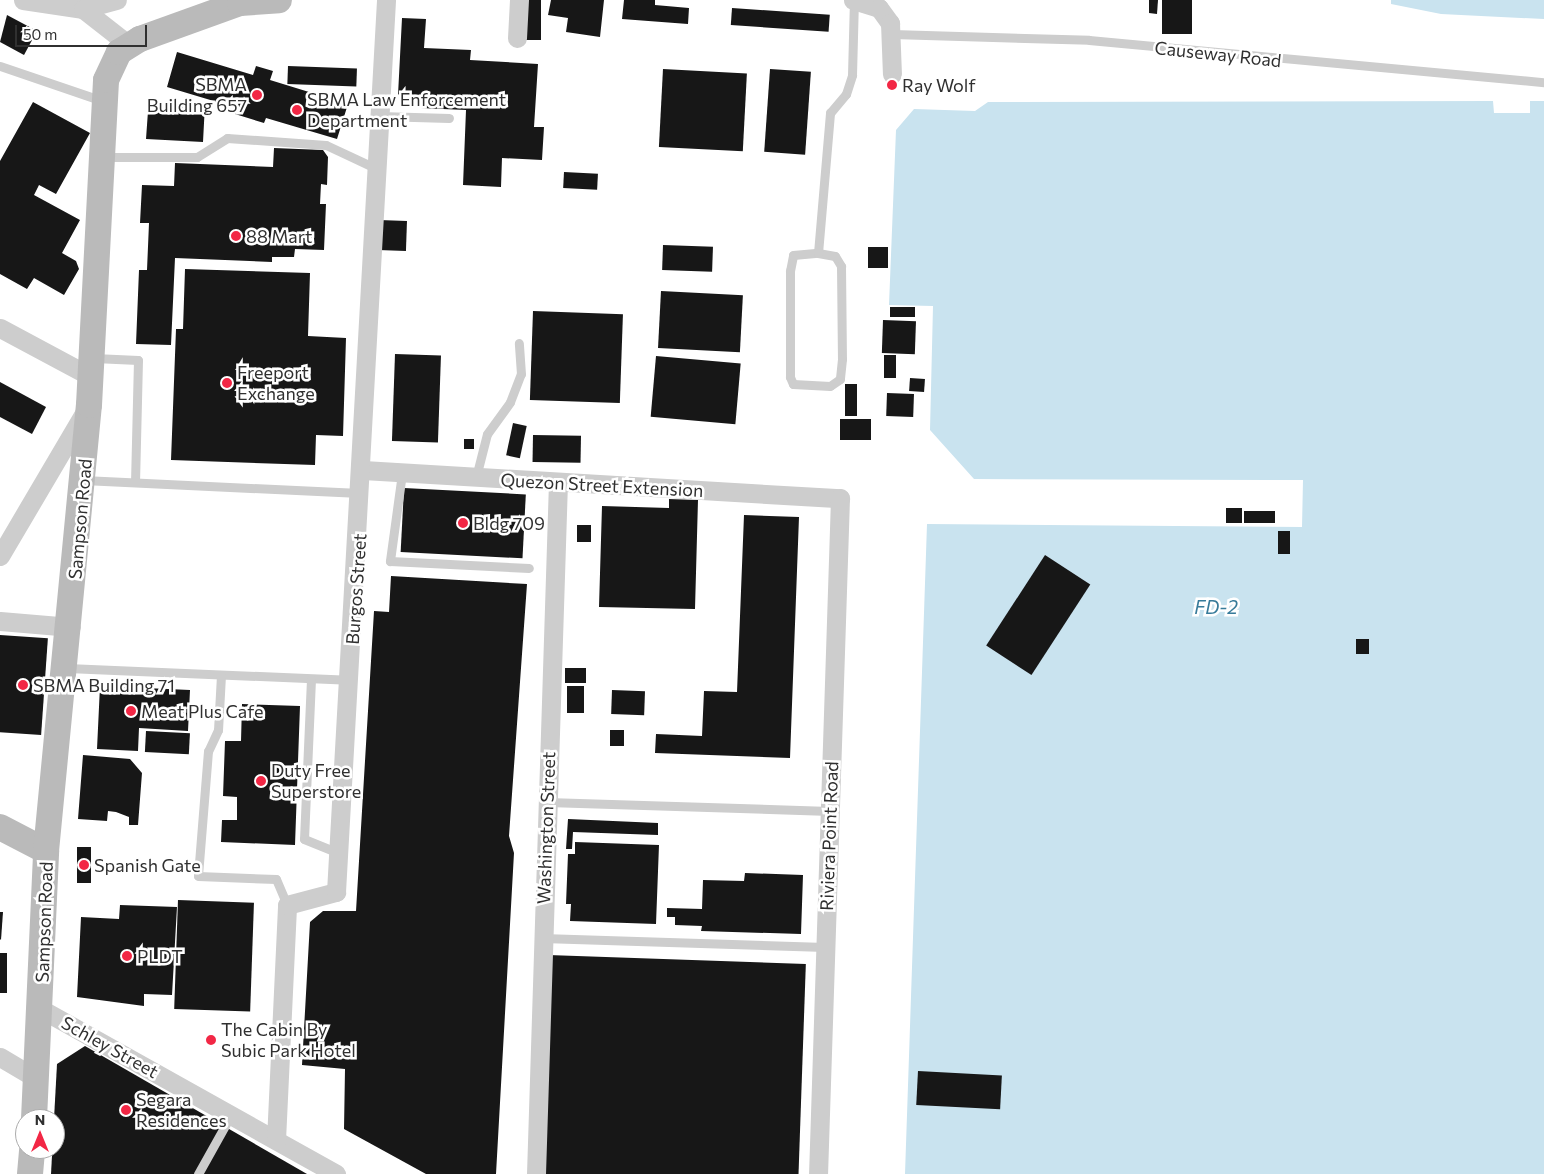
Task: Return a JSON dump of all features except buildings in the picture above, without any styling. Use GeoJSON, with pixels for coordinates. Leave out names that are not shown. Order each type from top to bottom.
{"type":"FeatureCollection","features":[{"type":"Feature","properties":{"kind":"main road","name":"Sampson Road"},"geometry":{"type":"LineString","coordinates":[[35,1109],[41,1009],[46,851],[71,627],[83,480],[91,367],[100,156],[108,70],[129,45],[242,1],[279,0]]}},
{"type":"Feature","properties":{"kind":"main road"},"geometry":{"type":"LineString","coordinates":[[0,827],[46,851]]}},
{"type":"Feature","properties":{"kind":"main road"},"geometry":{"type":"LineString","coordinates":[[30,1174],[31,1159]]}},
{"type":"Feature","properties":{"kind":"street"},"geometry":{"type":"LineString","coordinates":[[23,0],[83,9],[117,0]]}},
{"type":"Feature","properties":{"kind":"street","name":"Burgos Street"},"geometry":{"type":"LineString","coordinates":[[287,905],[336,892],[362,493],[375,168],[386,0]]}},
{"type":"Feature","properties":{"kind":"street"},"geometry":{"type":"LineString","coordinates":[[517,38],[519,0]]}},
{"type":"Feature","properties":{"kind":"street"},"geometry":{"type":"LineString","coordinates":[[854,0],[879,8],[892,34],[892,74]]}},
{"type":"Feature","properties":{"kind":"street"},"geometry":{"type":"LineString","coordinates":[[83,9],[129,45]]}},
{"type":"Feature","properties":{"kind":"street"},"geometry":{"type":"LineString","coordinates":[[0,328],[91,367]]}},
{"type":"Feature","properties":{"kind":"street"},"geometry":{"type":"LineString","coordinates":[[0,556],[89,404]]}},
{"type":"Feature","properties":{"kind":"street","name":"Quezon Street Extension"},"geometry":{"type":"LineString","coordinates":[[363,470],[558,483],[840,498]]}},
{"type":"Feature","properties":{"kind":"street","name":"Washington Street"},"geometry":{"type":"LineString","coordinates":[[536,1174],[546,802],[558,483]]}},
{"type":"Feature","properties":{"kind":"street","name":"Riviera Point Road"},"geometry":{"type":"LineString","coordinates":[[818,1174],[840,498]]}},
{"type":"Feature","properties":{"kind":"street"},"geometry":{"type":"LineString","coordinates":[[0,621],[71,627]]}},
{"type":"Feature","properties":{"kind":"street"},"geometry":{"type":"LineString","coordinates":[[276,1140],[287,905]]}},
{"type":"Feature","properties":{"kind":"street","name":"Schley Street"},"geometry":{"type":"LineString","coordinates":[[41,1009],[336,1174]]}},
{"type":"Feature","properties":{"kind":"street"},"geometry":{"type":"LineString","coordinates":[[0,1057],[37,1079]]}},
{"type":"Feature","properties":{"kind":"lane"},"geometry":{"type":"LineString","coordinates":[[818,253],[830,113],[846,94],[852,75],[854,0]]}},
{"type":"Feature","properties":{"kind":"lane","name":"Causeway Road"},"geometry":{"type":"LineString","coordinates":[[892,34],[1089,40],[1544,82]]}},
{"type":"Feature","properties":{"kind":"lane"},"geometry":{"type":"LineString","coordinates":[[0,66],[104,101]]}},
{"type":"Feature","properties":{"kind":"lane"},"geometry":{"type":"LineString","coordinates":[[378,116],[449,118]]}},
{"type":"Feature","properties":{"kind":"lane"},"geometry":{"type":"LineString","coordinates":[[100,156],[197,157],[227,138],[326,145],[375,168]]}},
{"type":"Feature","properties":{"kind":"lane"},"geometry":{"type":"LineString","coordinates":[[818,253],[835,256],[841,266],[842,359],[840,379],[830,386],[794,384],[790,377],[793,255],[818,253]]}},
{"type":"Feature","properties":{"kind":"lane"},"geometry":{"type":"LineString","coordinates":[[476,478],[487,434],[510,402],[521,374],[519,342]]}},
{"type":"Feature","properties":{"kind":"lane"},"geometry":{"type":"LineString","coordinates":[[91,367],[138,360],[135,482]]}},
{"type":"Feature","properties":{"kind":"lane"},"geometry":{"type":"LineString","coordinates":[[402,473],[390,561],[529,568]]}},
{"type":"Feature","properties":{"kind":"lane"},"geometry":{"type":"LineString","coordinates":[[83,480],[362,493]]}},
{"type":"Feature","properties":{"kind":"lane"},"geometry":{"type":"LineString","coordinates":[[66,668],[350,680]]}},
{"type":"Feature","properties":{"kind":"lane"},"geometry":{"type":"LineString","coordinates":[[221,675],[218,730],[208,752],[198,876],[276,879],[287,905]]}},
{"type":"Feature","properties":{"kind":"lane"},"geometry":{"type":"LineString","coordinates":[[311,679],[304,839],[339,853]]}},
{"type":"Feature","properties":{"kind":"lane"},"geometry":{"type":"LineString","coordinates":[[546,802],[830,811]]}},
{"type":"Feature","properties":{"kind":"lane"},"geometry":{"type":"LineString","coordinates":[[542,938],[825,948]]}},
{"type":"Feature","properties":{"kind":"lane"},"geometry":{"type":"LineString","coordinates":[[198,1174],[231,1115]]}},
{"type":"Feature","properties":{"kind":"water"},"geometry":{"type":"Polygon","coordinates":[[[1391,0],[1544,0],[1544,19],[1441,14],[1391,4],[1391,0]]]}},
{"type":"Feature","properties":{"kind":"water","name":"FD-2"},"geometry":{"type":"Polygon","coordinates":[[[1493,101],[1494,113],[1530,113],[1530,101],[1544,101],[1544,1174],[905,1174],[927,524],[1302,527],[1303,480],[974,479],[930,430],[933,306],[889,305],[896,130],[914,109],[975,111],[988,102],[1493,101]]]}},
{"type":"Feature","properties":{"kind":"place","name":"Ray Wolf"},"geometry":{"type":"Point","coordinates":[892,85]}},
{"type":"Feature","properties":{"kind":"place","name":"SBMA Building 657"},"geometry":{"type":"Point","coordinates":[257,95]}},
{"type":"Feature","properties":{"kind":"place","name":"SBMA Law Enforcement Department"},"geometry":{"type":"Point","coordinates":[297,110]}},
{"type":"Feature","properties":{"kind":"place","name":"88 Mart"},"geometry":{"type":"Point","coordinates":[236,236]}},
{"type":"Feature","properties":{"kind":"place","name":"Freeport Exchange"},"geometry":{"type":"Point","coordinates":[227,383]}},
{"type":"Feature","properties":{"kind":"place","name":"Bldg 709"},"geometry":{"type":"Point","coordinates":[463,523]}},
{"type":"Feature","properties":{"kind":"place","name":"SBMA Building 71"},"geometry":{"type":"Point","coordinates":[23,685]}},
{"type":"Feature","properties":{"kind":"place","name":"Meat Plus Cafe"},"geometry":{"type":"Point","coordinates":[131,711]}},
{"type":"Feature","properties":{"kind":"place","name":"Duty Free Superstore"},"geometry":{"type":"Point","coordinates":[261,781]}},
{"type":"Feature","properties":{"kind":"place","name":"Spanish Gate"},"geometry":{"type":"Point","coordinates":[84,865]}},
{"type":"Feature","properties":{"kind":"place","name":"PLDT"},"geometry":{"type":"Point","coordinates":[127,956]}},
{"type":"Feature","properties":{"kind":"place","name":"The Cabin By Subic Park Hotel"},"geometry":{"type":"Point","coordinates":[211,1040]}},
{"type":"Feature","properties":{"kind":"place","name":"Segara Residences"},"geometry":{"type":"Point","coordinates":[126,1110]}}]}
